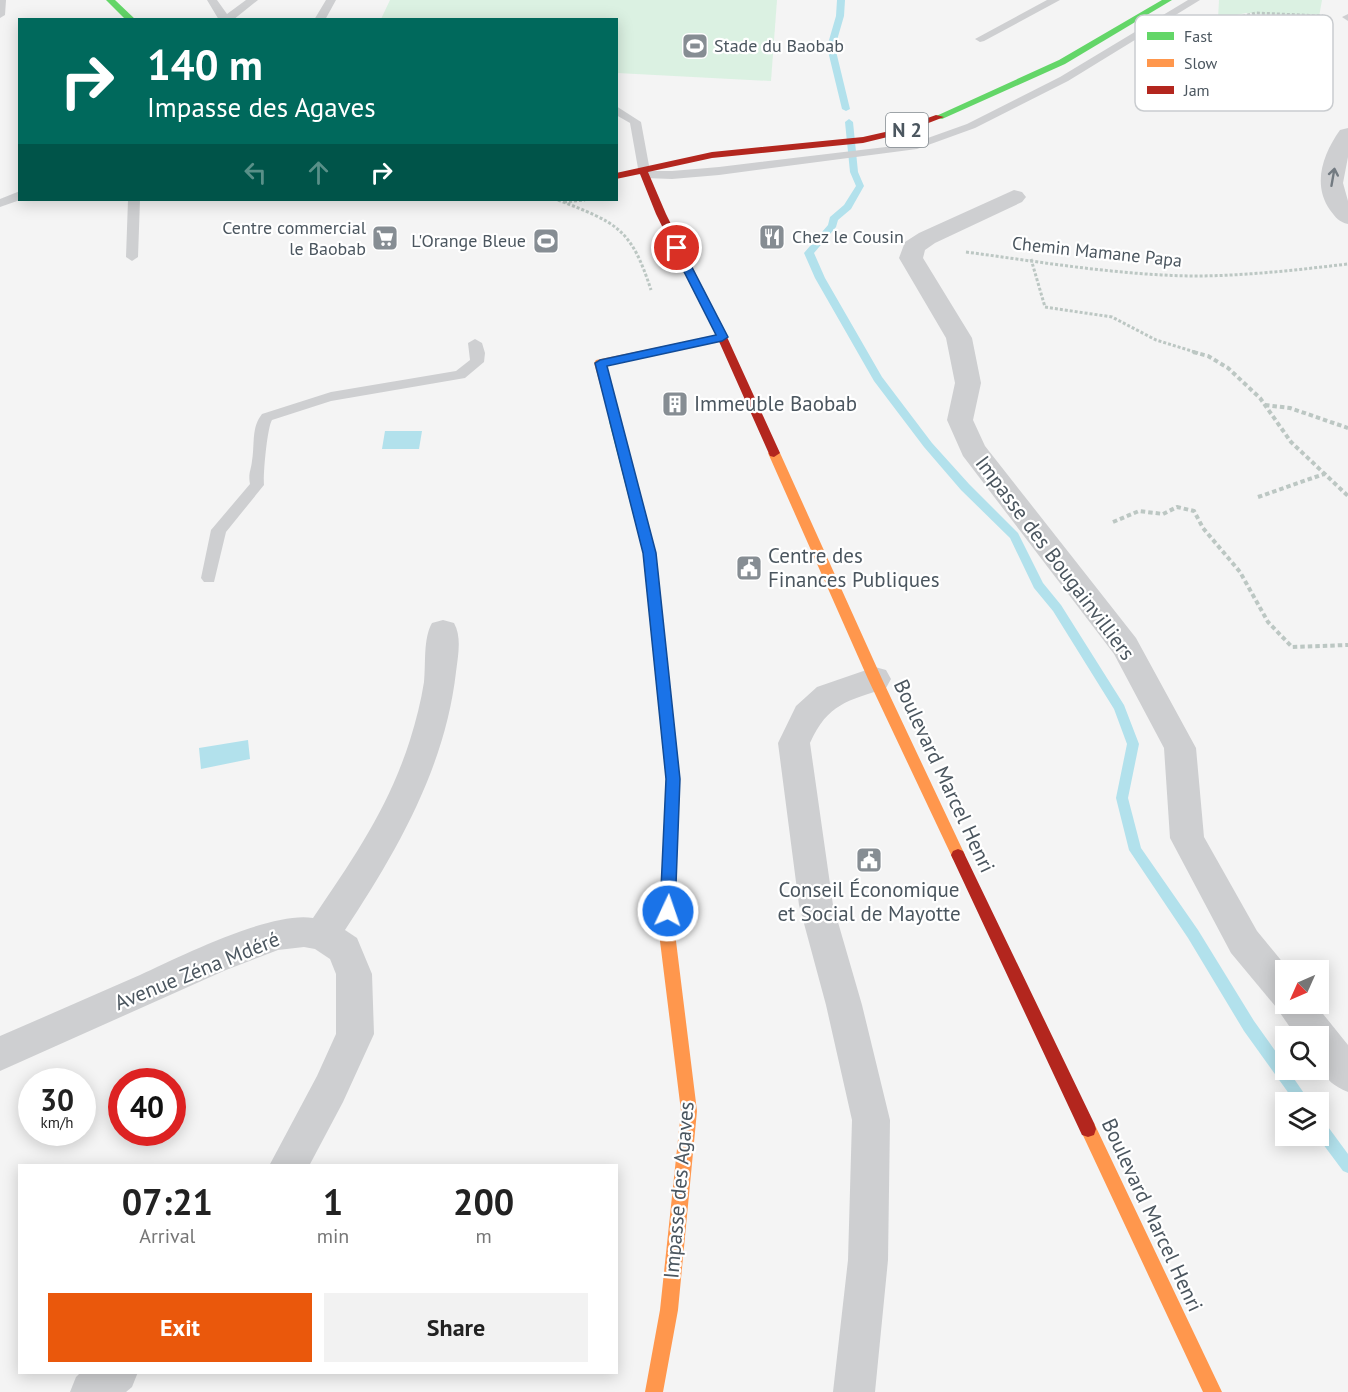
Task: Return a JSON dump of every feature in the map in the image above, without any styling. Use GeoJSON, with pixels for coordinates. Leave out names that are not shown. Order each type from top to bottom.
{"type":"FeatureCollection","features":[{"type":"Feature","properties":{"kind":"main road"},"geometry":{"type":"LineString","coordinates":[[110,0],[130,18]]}},
{"type":"Feature","properties":{"kind":"main road","name":"N 2"},"geometry":{"type":"LineString","coordinates":[[1146,15],[1168,0]]}},
{"type":"Feature","properties":{"kind":"main road","name":"N 2"},"geometry":{"type":"LineString","coordinates":[[645,174],[664,165],[700,157],[797,145],[862,140],[901,132],[970,105],[1031,77],[1135,21]]}},
{"type":"Feature","properties":{"kind":"main road"},"geometry":{"type":"LineString","coordinates":[[618,166],[645,174]]}},
{"type":"Feature","properties":{"kind":"main road"},"geometry":{"type":"LineString","coordinates":[[618,176],[645,174]]}},
{"type":"Feature","properties":{"kind":"main road","name":"Boulevard Marcel Henri"},"geometry":{"type":"LineString","coordinates":[[645,174],[661,214],[722,337],[875,679],[1213,1392]]}},
{"type":"Feature","properties":{"kind":"main road","name":"Impasse des Agaves"},"geometry":{"type":"LineString","coordinates":[[654,1392],[669,1310],[689,1111],[667,933],[673,779],[649,553],[600,363],[722,337]]}},
{"type":"Feature","properties":{"kind":"street"},"geometry":{"type":"LineString","coordinates":[[1348,135],[1340,145],[1331,187],[1338,204],[1348,217]]}},
{"type":"Feature","properties":{"kind":"street"},"geometry":{"type":"LineString","coordinates":[[914,247],[927,238],[1014,197]]}},
{"type":"Feature","properties":{"kind":"street","name":"Impasse des Bougainvilliers"},"geometry":{"type":"LineString","coordinates":[[914,247],[911,258],[958,338],[968,383],[960,420],[973,449],[1125,646],[1180,748],[1187,838],[1244,942],[1275,980]]}},
{"type":"Feature","properties":{"kind":"street"},"geometry":{"type":"LineString","coordinates":[[289,1164],[330,1089],[355,1034],[354,974],[344,949],[322,935],[382,843],[424,751],[444,658],[443,631]]}},
{"type":"Feature","properties":{"kind":"street"},"geometry":{"type":"LineString","coordinates":[[854,1392],[868,1260],[872,1120],[844,1005],[816,905],[794,743],[807,715],[828,696],[875,679]]}},
{"type":"Feature","properties":{"kind":"street","name":"Avenue Zéna Mdéré"},"geometry":{"type":"LineString","coordinates":[[0,1054],[213,959],[277,935],[304,932],[322,935]]}},
{"type":"Feature","properties":{"kind":"street"},"geometry":{"type":"LineString","coordinates":[[1301,1014],[1348,1074]]}},
{"type":"Feature","properties":{"kind":"street"},"geometry":{"type":"LineString","coordinates":[[91,1392],[114,1374]]}},
{"type":"Feature","properties":{"kind":"lane"},"geometry":{"type":"LineString","coordinates":[[0,15],[1,0]]}},
{"type":"Feature","properties":{"kind":"lane"},"geometry":{"type":"LineString","coordinates":[[212,0],[225,18]]}},
{"type":"Feature","properties":{"kind":"lane"},"geometry":{"type":"LineString","coordinates":[[229,18],[253,0]]}},
{"type":"Feature","properties":{"kind":"lane"},"geometry":{"type":"LineString","coordinates":[[320,18],[331,0]]}},
{"type":"Feature","properties":{"kind":"lane"},"geometry":{"type":"LineString","coordinates":[[980,39],[1055,0]]}},
{"type":"Feature","properties":{"kind":"lane"},"geometry":{"type":"LineString","coordinates":[[1170,15],[1195,0]]}},
{"type":"Feature","properties":{"kind":"lane"},"geometry":{"type":"LineString","coordinates":[[618,110],[635,122],[645,174],[672,175],[719,171],[912,147],[971,126],[1064,79],[1135,36]]}},
{"type":"Feature","properties":{"kind":"lane"},"geometry":{"type":"LineString","coordinates":[[0,203],[18,196]]}},
{"type":"Feature","properties":{"kind":"lane"},"geometry":{"type":"LineString","coordinates":[[132,257],[134,201]]}},
{"type":"Feature","properties":{"kind":"lane"},"geometry":{"type":"LineString","coordinates":[[209,578],[219,530],[257,485],[255,474],[260,465],[262,446],[260,428],[267,417],[308,402],[460,375],[477,362],[478,352],[475,343]]}},
{"type":"Feature","properties":{"kind":"path"},"geometry":{"type":"LineString","coordinates":[[1248,15],[1256,13],[1292,15]]}},
{"type":"Feature","properties":{"kind":"path"},"geometry":{"type":"LineString","coordinates":[[563,202],[574,201]]}},
{"type":"Feature","properties":{"kind":"path"},"geometry":{"type":"LineString","coordinates":[[563,202],[604,220],[625,235],[639,256],[651,290]]}},
{"type":"Feature","properties":{"kind":"path","name":"Chemin Mamane Papa"},"geometry":{"type":"LineString","coordinates":[[914,247],[1030,259],[1106,270],[1191,276],[1256,275],[1348,264]]}},
{"type":"Feature","properties":{"kind":"path"},"geometry":{"type":"LineString","coordinates":[[1030,259],[1045,306],[1112,317],[1156,340],[1208,356],[1228,368],[1264,405],[1291,442],[1348,496]]}},
{"type":"Feature","properties":{"kind":"path"},"geometry":{"type":"LineString","coordinates":[[1264,405],[1290,408],[1348,428]]}},
{"type":"Feature","properties":{"kind":"path"},"geometry":{"type":"LineString","coordinates":[[1258,497],[1324,474]]}},
{"type":"Feature","properties":{"kind":"path"},"geometry":{"type":"LineString","coordinates":[[1113,522],[1139,511],[1163,514],[1177,507],[1194,511],[1203,528],[1240,572],[1268,622],[1292,647],[1348,645]]}},
{"type":"Feature","properties":{"kind":"green space","name":"Stade du Baobab"},"geometry":{"type":"Polygon","coordinates":[[[390,0],[777,0],[771,81],[618,73],[618,18],[381,18],[390,0]]]}},
{"type":"Feature","properties":{"kind":"green space"},"geometry":{"type":"Polygon","coordinates":[[[1219,0],[1322,0],[1319,15],[1246,13],[1218,15],[1219,0]]]}},
{"type":"Feature","properties":{"kind":"water"},"geometry":{"type":"Polygon","coordinates":[[[385,431],[422,431],[419,449],[382,449],[385,431]]]}},
{"type":"Feature","properties":{"kind":"water"},"geometry":{"type":"Polygon","coordinates":[[[248,740],[250,759],[201,769],[199,748],[248,740]]]}},
{"type":"Feature","properties":{"kind":"waterway"},"geometry":{"type":"LineString","coordinates":[[841,0],[840,16],[831,47],[846,109]]}},
{"type":"Feature","properties":{"kind":"waterway"},"geometry":{"type":"LineString","coordinates":[[849,122],[854,172],[860,186],[848,207],[833,219],[833,225],[809,253],[820,278],[878,379],[928,445],[965,487],[1014,536],[1038,585],[1057,608],[1120,708],[1133,744],[1122,798],[1135,850],[1193,934],[1249,1026],[1296,1092]]}},
{"type":"Feature","properties":{"kind":"waterway"},"geometry":{"type":"LineString","coordinates":[[1329,1140],[1348,1166]]}},
{"type":"Feature","properties":{"kind":"traffic: fast"},"geometry":{"type":"LineString","coordinates":[[110,0],[130,18]]}},
{"type":"Feature","properties":{"kind":"traffic: fast"},"geometry":{"type":"LineString","coordinates":[[1142,15],[1168,0]]}},
{"type":"Feature","properties":{"kind":"traffic: fast"},"geometry":{"type":"LineString","coordinates":[[939,117],[1062,62],[1135,19]]}},
{"type":"Feature","properties":{"kind":"traffic: fast"},"geometry":{"type":"LineString","coordinates":[[615,421],[649,553],[673,779],[668,898]]}},
{"type":"Feature","properties":{"kind":"traffic: slow"},"geometry":{"type":"LineString","coordinates":[[615,421],[600,363],[722,337]]}},
{"type":"Feature","properties":{"kind":"traffic: slow"},"geometry":{"type":"LineString","coordinates":[[774,453],[875,679],[958,855]]}},
{"type":"Feature","properties":{"kind":"traffic: slow"},"geometry":{"type":"LineString","coordinates":[[654,1392],[669,1310],[689,1111],[667,933],[668,898]]}},
{"type":"Feature","properties":{"kind":"traffic: slow"},"geometry":{"type":"LineString","coordinates":[[1088,1129],[1213,1392]]}},
{"type":"Feature","properties":{"kind":"traffic: jam"},"geometry":{"type":"LineString","coordinates":[[618,176],[712,155],[863,140],[897,132],[939,117]]}},
{"type":"Feature","properties":{"kind":"traffic: jam"},"geometry":{"type":"LineString","coordinates":[[645,174],[661,214],[722,337],[774,453]]}},
{"type":"Feature","properties":{"kind":"traffic: jam"},"geometry":{"type":"LineString","coordinates":[[958,855],[1088,1129]]}},
{"type":"Feature","properties":{"kind":"place","name":"Stade du Baobab"},"geometry":{"type":"Point","coordinates":[695,46]}},
{"type":"Feature","properties":{"kind":"place","name":"Chez le Cousin"},"geometry":{"type":"Point","coordinates":[772,237]}},
{"type":"Feature","properties":{"kind":"place","name":"Centre commercial le Baobab"},"geometry":{"type":"Point","coordinates":[385,238]}},
{"type":"Feature","properties":{"kind":"place","name":"L'Orange Bleue"},"geometry":{"type":"Point","coordinates":[546,241]}},
{"type":"Feature","properties":{"kind":"place","name":"Immeuble Baobab"},"geometry":{"type":"Point","coordinates":[675,404]}},
{"type":"Feature","properties":{"kind":"place","name":"Centre des Finances Publiques"},"geometry":{"type":"Point","coordinates":[749,568]}},
{"type":"Feature","properties":{"kind":"place","name":"Conseil Économique et Social de Mayotte"},"geometry":{"type":"Point","coordinates":[869,860]}},
{"type":"Feature","properties":{"kind":"route"},"geometry":{"type":"LineString","coordinates":[[668,911],[673,779],[649,553],[600,363],[722,337],[677,248]]}}]}
